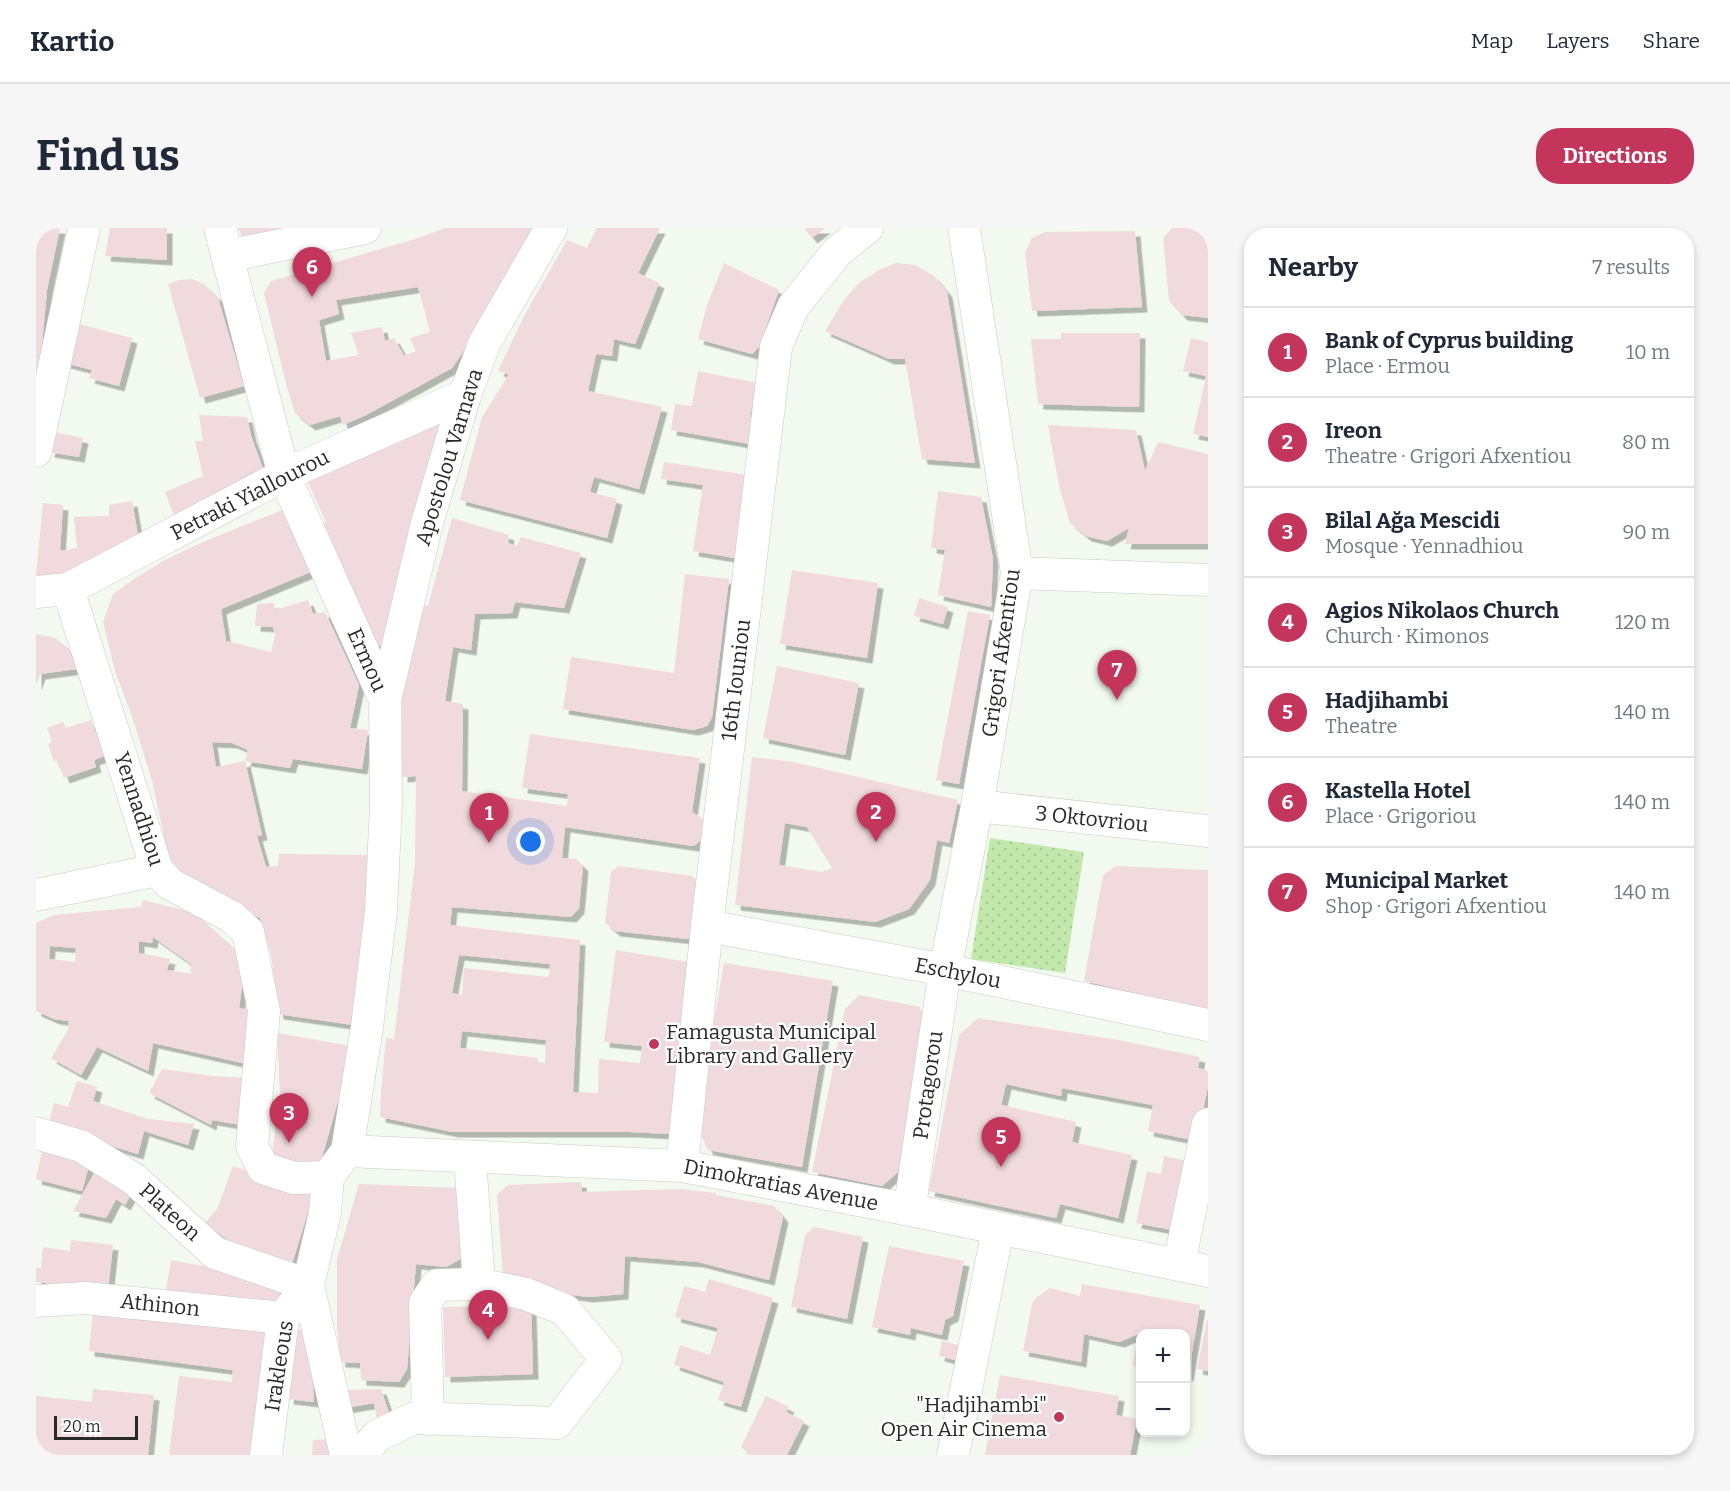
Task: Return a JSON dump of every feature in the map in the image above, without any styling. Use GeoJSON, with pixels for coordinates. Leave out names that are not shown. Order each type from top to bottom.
{"type":"FeatureCollection","features":[{"type":"Feature","properties":{"kind":"street"},"geometry":{"type":"LineString","coordinates":[[36,452],[84,228]]}},
{"type":"Feature","properties":{"kind":"street"},"geometry":{"type":"LineString","coordinates":[[224,242],[365,228]]}},
{"type":"Feature","properties":{"kind":"street","name":"Apostolou Varnava"},"geometry":{"type":"LineString","coordinates":[[385,700],[427,523],[465,395],[485,342],[551,228]]}},
{"type":"Feature","properties":{"kind":"street","name":"16th Iouniou"},"geometry":{"type":"LineString","coordinates":[[682,1166],[706,926],[776,347],[793,307],[837,252],[867,228]]}},
{"type":"Feature","properties":{"kind":"street","name":"Grigori Afxentiou"},"geometry":{"type":"LineString","coordinates":[[945,970],[977,806],[1017,573],[964,228]]}},
{"type":"Feature","properties":{"kind":"street","name":"Ermou"},"geometry":{"type":"LineString","coordinates":[[224,242],[284,475],[385,700],[386,804],[381,912],[367,1027],[347,1151],[328,1177]]}},
{"type":"Feature","properties":{"kind":"street","name":"Petraki Yiallourou"},"geometry":{"type":"LineString","coordinates":[[36,592],[69,589],[284,475],[465,395]]}},
{"type":"Feature","properties":{"kind":"street"},"geometry":{"type":"LineString","coordinates":[[1017,573],[1208,580]]}},
{"type":"Feature","properties":{"kind":"street","name":"Yennadhiou"},"geometry":{"type":"LineString","coordinates":[[69,589],[157,870],[170,884],[232,917],[248,932],[264,1011],[252,1146],[263,1168],[294,1178],[328,1177]]}},
{"type":"Feature","properties":{"kind":"street","name":"3 Oktovriou"},"geometry":{"type":"LineString","coordinates":[[977,806],[1208,831]]}},
{"type":"Feature","properties":{"kind":"street"},"geometry":{"type":"LineString","coordinates":[[36,895],[157,870]]}},
{"type":"Feature","properties":{"kind":"street","name":"Eschylou"},"geometry":{"type":"LineString","coordinates":[[706,926],[945,970],[1208,1025]]}},
{"type":"Feature","properties":{"kind":"street","name":"Protagorou"},"geometry":{"type":"LineString","coordinates":[[912,1199],[945,970]]}},
{"type":"Feature","properties":{"kind":"street"},"geometry":{"type":"LineString","coordinates":[[1193,1267],[1208,1124]]}},
{"type":"Feature","properties":{"kind":"street","name":"Plateon"},"geometry":{"type":"LineString","coordinates":[[36,1133],[81,1146],[134,1179],[215,1253],[308,1285]]}},
{"type":"Feature","properties":{"kind":"street","name":"Dimokratias Avenue"},"geometry":{"type":"LineString","coordinates":[[347,1151],[682,1166],[1193,1267]]}},
{"type":"Feature","properties":{"kind":"street"},"geometry":{"type":"LineString","coordinates":[[470,1158],[479,1284]]}},
{"type":"Feature","properties":{"kind":"street","name":"Irakleous"},"geometry":{"type":"LineString","coordinates":[[266,1455],[283,1318],[308,1285],[325,1213],[328,1177]]}},
{"type":"Feature","properties":{"kind":"street"},"geometry":{"type":"LineString","coordinates":[[953,1455],[998,1229]]}},
{"type":"Feature","properties":{"kind":"street"},"geometry":{"type":"LineString","coordinates":[[361,1455],[377,1436],[414,1418],[428,1419],[557,1423],[606,1359],[565,1310],[526,1294],[479,1284],[437,1284],[425,1303],[428,1419]]}},
{"type":"Feature","properties":{"kind":"street"},"geometry":{"type":"LineString","coordinates":[[308,1285],[346,1455]]}},
{"type":"Feature","properties":{"kind":"street","name":"Athinon"},"geometry":{"type":"LineString","coordinates":[[36,1301],[85,1298],[283,1318]]}},
{"type":"Feature","properties":{"kind":"green space"},"geometry":{"type":"Polygon","coordinates":[[[990,838],[1084,852],[1065,973],[971,959],[990,838]]]}},
{"type":"Feature","properties":{"kind":"building"},"geometry":{"type":"Polygon","coordinates":[[[36,228],[60,228],[47,290],[38,386],[36,386],[36,228]]]}},
{"type":"Feature","properties":{"kind":"building"},"geometry":{"type":"Polygon","coordinates":[[[110,228],[167,228],[167,260],[105,256],[110,228]]]}},
{"type":"Feature","properties":{"kind":"building"},"geometry":{"type":"Polygon","coordinates":[[[238,228],[280,228],[282,235],[245,244],[238,228]]]}},
{"type":"Feature","properties":{"kind":"building"},"geometry":{"type":"Polygon","coordinates":[[[445,228],[539,228],[485,320],[452,368],[343,425],[340,416],[310,425],[295,413],[264,293],[271,281],[445,228]],[[418,287],[336,300],[339,314],[319,320],[326,361],[359,355],[351,333],[382,327],[385,341],[394,338],[404,356],[416,351],[410,338],[430,332],[418,287]]]}},
{"type":"Feature","properties":{"kind":"building"},"geometry":{"type":"Polygon","coordinates":[[[597,228],[660,228],[638,273],[659,283],[635,344],[614,339],[612,356],[596,354],[588,391],[662,407],[639,489],[594,477],[590,492],[617,499],[607,538],[460,500],[482,417],[509,374],[498,371],[524,316],[567,240],[587,248],[597,228]]]}},
{"type":"Feature","properties":{"kind":"building"},"geometry":{"type":"Polygon","coordinates":[[[804,228],[825,228],[812,238],[804,228]]]}},
{"type":"Feature","properties":{"kind":"building"},"geometry":{"type":"Polygon","coordinates":[[[1172,228],[1208,228],[1208,318],[1182,315],[1169,301],[1163,238],[1172,228]]]}},
{"type":"Feature","properties":{"kind":"building"},"geometry":{"type":"Polygon","coordinates":[[[1135,231],[1142,307],[1032,311],[1025,253],[1032,238],[1045,232],[1135,231]]]}},
{"type":"Feature","properties":{"kind":"building"},"geometry":{"type":"Polygon","coordinates":[[[724,263],[779,290],[759,347],[752,354],[698,339],[707,305],[724,263]]]}},
{"type":"Feature","properties":{"kind":"building"},"geometry":{"type":"Polygon","coordinates":[[[896,263],[915,265],[934,276],[947,292],[975,463],[922,459],[905,359],[889,359],[825,331],[844,300],[860,282],[896,263]]]}},
{"type":"Feature","properties":{"kind":"building"},"geometry":{"type":"Polygon","coordinates":[[[193,279],[205,285],[218,298],[244,386],[200,398],[168,284],[193,279]]]}},
{"type":"Feature","properties":{"kind":"building"},"geometry":{"type":"Polygon","coordinates":[[[75,323],[132,338],[119,386],[89,378],[92,370],[65,363],[75,323]]]}},
{"type":"Feature","properties":{"kind":"building"},"geometry":{"type":"Polygon","coordinates":[[[1061,333],[1140,333],[1139,407],[1038,404],[1031,339],[1061,339],[1061,333]]]}},
{"type":"Feature","properties":{"kind":"building"},"geometry":{"type":"Polygon","coordinates":[[[1191,338],[1208,342],[1208,437],[1193,434],[1206,376],[1183,371],[1191,338]]]}},
{"type":"Feature","properties":{"kind":"building"},"geometry":{"type":"Polygon","coordinates":[[[698,371],[757,383],[750,417],[755,418],[750,444],[671,430],[675,404],[692,406],[698,371]]]}},
{"type":"Feature","properties":{"kind":"building"},"geometry":{"type":"Polygon","coordinates":[[[199,415],[247,417],[251,436],[266,477],[176,520],[165,492],[203,476],[195,441],[203,441],[199,415]]]}},
{"type":"Feature","properties":{"kind":"building"},"geometry":{"type":"Polygon","coordinates":[[[434,421],[445,427],[386,643],[372,649],[320,525],[326,522],[306,478],[434,421]]]}},
{"type":"Feature","properties":{"kind":"building"},"geometry":{"type":"Polygon","coordinates":[[[1048,425],[1136,430],[1145,471],[1158,442],[1208,454],[1208,544],[1125,544],[1129,528],[1107,541],[1086,536],[1070,523],[1059,486],[1048,425]]]}},
{"type":"Feature","properties":{"kind":"building"},"geometry":{"type":"Polygon","coordinates":[[[53,432],[83,438],[79,457],[49,452],[53,432]]]}},
{"type":"Feature","properties":{"kind":"building"},"geometry":{"type":"Polygon","coordinates":[[[664,462],[747,475],[735,558],[693,551],[703,485],[661,479],[664,462]]]}},
{"type":"Feature","properties":{"kind":"building"},"geometry":{"type":"Polygon","coordinates":[[[938,491],[981,497],[993,559],[991,607],[938,595],[945,550],[931,548],[938,491]]]}},
{"type":"Feature","properties":{"kind":"building"},"geometry":{"type":"Polygon","coordinates":[[[132,501],[139,541],[79,570],[41,580],[36,575],[43,503],[63,505],[60,551],[77,548],[74,517],[109,516],[109,505],[132,501]]]}},
{"type":"Feature","properties":{"kind":"building"},"geometry":{"type":"Polygon","coordinates":[[[292,506],[318,569],[221,609],[226,641],[271,652],[275,635],[273,627],[255,626],[257,604],[274,603],[275,610],[308,600],[313,614],[325,612],[359,685],[350,728],[368,730],[362,769],[293,759],[290,768],[245,761],[262,835],[257,836],[266,867],[278,866],[279,854],[370,855],[353,1025],[278,1014],[271,955],[260,918],[203,893],[172,873],[152,781],[115,671],[103,622],[113,594],[163,561],[292,506]],[[212,742],[216,767],[245,761],[248,750],[232,743],[212,742]]]}},
{"type":"Feature","properties":{"kind":"building"},"geometry":{"type":"Polygon","coordinates":[[[452,518],[509,535],[508,543],[517,546],[521,537],[581,553],[564,608],[515,602],[512,613],[475,614],[471,650],[453,647],[445,701],[463,704],[462,791],[567,806],[568,794],[522,788],[530,734],[700,758],[692,812],[703,819],[702,840],[693,846],[565,827],[562,858],[576,859],[583,866],[579,908],[571,917],[452,907],[450,925],[580,940],[573,1092],[598,1093],[599,1059],[640,1063],[642,1046],[604,1042],[616,950],[688,962],[674,1120],[669,1134],[453,1132],[380,1117],[386,1038],[394,1039],[415,863],[416,776],[402,777],[402,693],[420,604],[428,606],[452,518]],[[459,955],[452,993],[462,995],[464,968],[549,977],[550,964],[459,955]],[[462,1031],[460,1048],[537,1058],[538,1062],[545,1063],[546,1040],[462,1031]]]}},
{"type":"Feature","properties":{"kind":"building"},"geometry":{"type":"Polygon","coordinates":[[[792,570],[878,583],[867,658],[780,644],[792,570]]]}},
{"type":"Feature","properties":{"kind":"building"},"geometry":{"type":"Polygon","coordinates":[[[685,574],[729,579],[712,717],[707,726],[693,730],[563,709],[571,657],[674,673],[685,574]]]}},
{"type":"Feature","properties":{"kind":"building"},"geometry":{"type":"Polygon","coordinates":[[[919,598],[948,607],[943,624],[914,616],[919,598]]]}},
{"type":"Feature","properties":{"kind":"building"},"geometry":{"type":"Polygon","coordinates":[[[968,611],[990,615],[959,784],[936,780],[968,611]]]}},
{"type":"Feature","properties":{"kind":"building"},"geometry":{"type":"Polygon","coordinates":[[[36,634],[55,638],[73,652],[84,668],[40,674],[36,685],[36,634]]]}},
{"type":"Feature","properties":{"kind":"building"},"geometry":{"type":"Polygon","coordinates":[[[777,666],[859,683],[845,755],[763,738],[777,666]]]}},
{"type":"Feature","properties":{"kind":"building"},"geometry":{"type":"Polygon","coordinates":[[[91,720],[98,738],[103,736],[110,754],[94,760],[96,767],[64,778],[57,760],[54,762],[48,744],[52,742],[47,728],[63,722],[66,728],[91,720]]]}},
{"type":"Feature","properties":{"kind":"building"},"geometry":{"type":"Polygon","coordinates":[[[752,757],[793,762],[958,800],[949,843],[937,840],[930,880],[909,909],[875,922],[735,905],[752,757]],[[785,823],[779,865],[822,872],[832,868],[807,827],[785,823]]]}},
{"type":"Feature","properties":{"kind":"building"},"geometry":{"type":"Polygon","coordinates":[[[619,866],[692,876],[702,885],[694,931],[688,939],[615,931],[605,923],[611,872],[619,866]]]}},
{"type":"Feature","properties":{"kind":"building"},"geometry":{"type":"Polygon","coordinates":[[[1116,866],[1208,870],[1208,1010],[1084,981],[1103,875],[1116,866]]]}},
{"type":"Feature","properties":{"kind":"building"},"geometry":{"type":"Polygon","coordinates":[[[143,900],[195,913],[246,959],[239,1008],[249,1010],[247,1064],[153,1043],[148,1071],[97,1047],[81,1075],[51,1058],[68,1030],[69,1021],[54,1019],[36,1011],[36,923],[54,915],[141,907],[143,900]],[[153,937],[152,943],[139,941],[139,953],[170,959],[167,970],[191,974],[191,964],[153,937]],[[50,946],[49,959],[75,962],[76,948],[50,946]]]}},
{"type":"Feature","properties":{"kind":"building"},"geometry":{"type":"Polygon","coordinates":[[[724,963],[833,981],[802,1167],[708,1150],[701,1135],[714,1021],[724,963]]]}},
{"type":"Feature","properties":{"kind":"building"},"geometry":{"type":"Polygon","coordinates":[[[859,995],[920,1007],[925,1030],[898,1172],[882,1186],[812,1172],[845,1009],[859,995]]]}},
{"type":"Feature","properties":{"kind":"building"},"geometry":{"type":"Polygon","coordinates":[[[978,1018],[1119,1040],[1200,1057],[1198,1068],[1208,1071],[1208,1086],[1197,1141],[1148,1131],[1153,1105],[1062,1088],[1061,1096],[1006,1084],[1001,1105],[1076,1122],[1072,1142],[1132,1155],[1118,1218],[1060,1204],[1056,1218],[929,1191],[959,1035],[978,1018]]]}},
{"type":"Feature","properties":{"kind":"building"},"geometry":{"type":"Polygon","coordinates":[[[277,1033],[351,1046],[345,1076],[319,1168],[271,1162],[280,1094],[277,1033]]]}},
{"type":"Feature","properties":{"kind":"building"},"geometry":{"type":"Polygon","coordinates":[[[162,1069],[247,1078],[247,1126],[212,1120],[211,1125],[149,1093],[162,1069]]]}},
{"type":"Feature","properties":{"kind":"building"},"geometry":{"type":"Polygon","coordinates":[[[77,1081],[97,1087],[93,1101],[148,1119],[194,1124],[188,1145],[144,1131],[138,1154],[48,1127],[54,1103],[68,1107],[77,1081]]]}},
{"type":"Feature","properties":{"kind":"building"},"geometry":{"type":"Polygon","coordinates":[[[43,1146],[91,1158],[82,1191],[36,1179],[43,1146]]]}},
{"type":"Feature","properties":{"kind":"building"},"geometry":{"type":"Polygon","coordinates":[[[1164,1156],[1187,1161],[1172,1230],[1136,1223],[1147,1171],[1161,1174],[1164,1156]]]}},
{"type":"Feature","properties":{"kind":"building"},"geometry":{"type":"Polygon","coordinates":[[[233,1166],[314,1192],[292,1264],[249,1255],[205,1223],[218,1207],[233,1166]]]}},
{"type":"Feature","properties":{"kind":"building"},"geometry":{"type":"Polygon","coordinates":[[[96,1170],[133,1191],[125,1205],[116,1199],[106,1218],[73,1211],[96,1170]]]}},
{"type":"Feature","properties":{"kind":"building"},"geometry":{"type":"Polygon","coordinates":[[[581,1182],[582,1192],[680,1189],[716,1193],[716,1195],[774,1206],[783,1217],[769,1280],[698,1262],[625,1256],[623,1294],[588,1297],[565,1294],[503,1277],[497,1195],[508,1185],[581,1182]]]}},
{"type":"Feature","properties":{"kind":"building"},"geometry":{"type":"Polygon","coordinates":[[[359,1184],[461,1188],[466,1256],[446,1267],[416,1264],[407,1369],[399,1382],[361,1380],[360,1363],[340,1362],[337,1326],[337,1259],[359,1184]]]}},
{"type":"Feature","properties":{"kind":"building"},"geometry":{"type":"Polygon","coordinates":[[[814,1227],[863,1237],[847,1319],[791,1307],[805,1235],[814,1227]]]}},
{"type":"Feature","properties":{"kind":"building"},"geometry":{"type":"Polygon","coordinates":[[[71,1240],[113,1245],[108,1290],[36,1282],[36,1268],[41,1268],[43,1247],[70,1251],[71,1240]]]}},
{"type":"Feature","properties":{"kind":"building"},"geometry":{"type":"Polygon","coordinates":[[[889,1246],[964,1261],[953,1316],[945,1320],[942,1335],[911,1328],[910,1335],[872,1327],[889,1246]]]}},
{"type":"Feature","properties":{"kind":"building"},"geometry":{"type":"Polygon","coordinates":[[[171,1260],[282,1281],[276,1312],[166,1290],[171,1260]]]}},
{"type":"Feature","properties":{"kind":"building"},"geometry":{"type":"Polygon","coordinates":[[[709,1279],[773,1298],[741,1407],[718,1400],[724,1382],[674,1365],[680,1345],[710,1355],[718,1328],[675,1317],[684,1286],[705,1292],[709,1279]]]}},
{"type":"Feature","properties":{"kind":"building"},"geometry":{"type":"Polygon","coordinates":[[[1082,1284],[1200,1305],[1190,1364],[1190,1329],[1136,1329],[1136,1335],[1119,1342],[1084,1334],[1081,1362],[1023,1351],[1032,1304],[1036,1298],[1050,1288],[1080,1296],[1082,1284]]]}},
{"type":"Feature","properties":{"kind":"building"},"geometry":{"type":"Polygon","coordinates":[[[94,1304],[275,1326],[258,1455],[169,1455],[179,1376],[232,1382],[233,1370],[89,1351],[94,1304]]]}},
{"type":"Feature","properties":{"kind":"building"},"geometry":{"type":"Polygon","coordinates":[[[531,1305],[533,1374],[445,1377],[443,1307],[531,1305]]]}},
{"type":"Feature","properties":{"kind":"building"},"geometry":{"type":"Polygon","coordinates":[[[1208,1320],[1208,1371],[1197,1369],[1208,1320]]]}},
{"type":"Feature","properties":{"kind":"building"},"geometry":{"type":"Polygon","coordinates":[[[295,1329],[310,1331],[314,1402],[288,1399],[295,1329]]]}},
{"type":"Feature","properties":{"kind":"building"},"geometry":{"type":"Polygon","coordinates":[[[942,1341],[962,1346],[959,1361],[939,1356],[942,1341]]]}},
{"type":"Feature","properties":{"kind":"building"},"geometry":{"type":"Polygon","coordinates":[[[1136,1347],[1136,1366],[1133,1366],[1136,1347]]]}},
{"type":"Feature","properties":{"kind":"building","name":"\"Hadjihambi\" Open Air Cinema"},"geometry":{"type":"Polygon","coordinates":[[[1000,1375],[1119,1396],[1116,1415],[1136,1419],[1130,1455],[985,1455],[1000,1375]]]}},
{"type":"Feature","properties":{"kind":"building"},"geometry":{"type":"Polygon","coordinates":[[[93,1389],[154,1395],[148,1455],[36,1455],[36,1396],[92,1402],[93,1389]]]}},
{"type":"Feature","properties":{"kind":"building"},"geometry":{"type":"Polygon","coordinates":[[[381,1389],[390,1416],[377,1419],[374,1403],[345,1408],[342,1390],[381,1389]]]}},
{"type":"Feature","properties":{"kind":"building"},"geometry":{"type":"Polygon","coordinates":[[[766,1396],[789,1407],[786,1412],[804,1421],[787,1455],[750,1455],[741,1447],[766,1396]]]}},
{"type":"Feature","properties":{"kind":"building"},"geometry":{"type":"Polygon","coordinates":[[[331,1439],[333,1455],[312,1455],[313,1440],[331,1439]]]}},
{"type":"Feature","properties":{"kind":"place","name":"Kastella Hotel"},"geometry":{"type":"Point","coordinates":[312,297]}},
{"type":"Feature","properties":{"kind":"place","name":"Municipal Market"},"geometry":{"type":"Point","coordinates":[1117,700]}},
{"type":"Feature","properties":{"kind":"place","name":"Ireon"},"geometry":{"type":"Point","coordinates":[876,842]}},
{"type":"Feature","properties":{"kind":"place","name":"Bank of Cyprus building"},"geometry":{"type":"Point","coordinates":[489,843]}},
{"type":"Feature","properties":{"kind":"place","name":"Famagusta Municipal Library and Gallery"},"geometry":{"type":"Point","coordinates":[654,1044]}},
{"type":"Feature","properties":{"kind":"place","name":"Bilal Ağa Mescidi"},"geometry":{"type":"Point","coordinates":[289,1143]}},
{"type":"Feature","properties":{"kind":"place","name":"Hadjihambi"},"geometry":{"type":"Point","coordinates":[1001,1167]}},
{"type":"Feature","properties":{"kind":"place","name":"Agios Nikolaos Church"},"geometry":{"type":"Point","coordinates":[488,1340]}},
{"type":"Feature","properties":{"kind":"place","name":"\"Hadjihambi\" Open Air Cinema"},"geometry":{"type":"Point","coordinates":[1059,1417]}}]}
